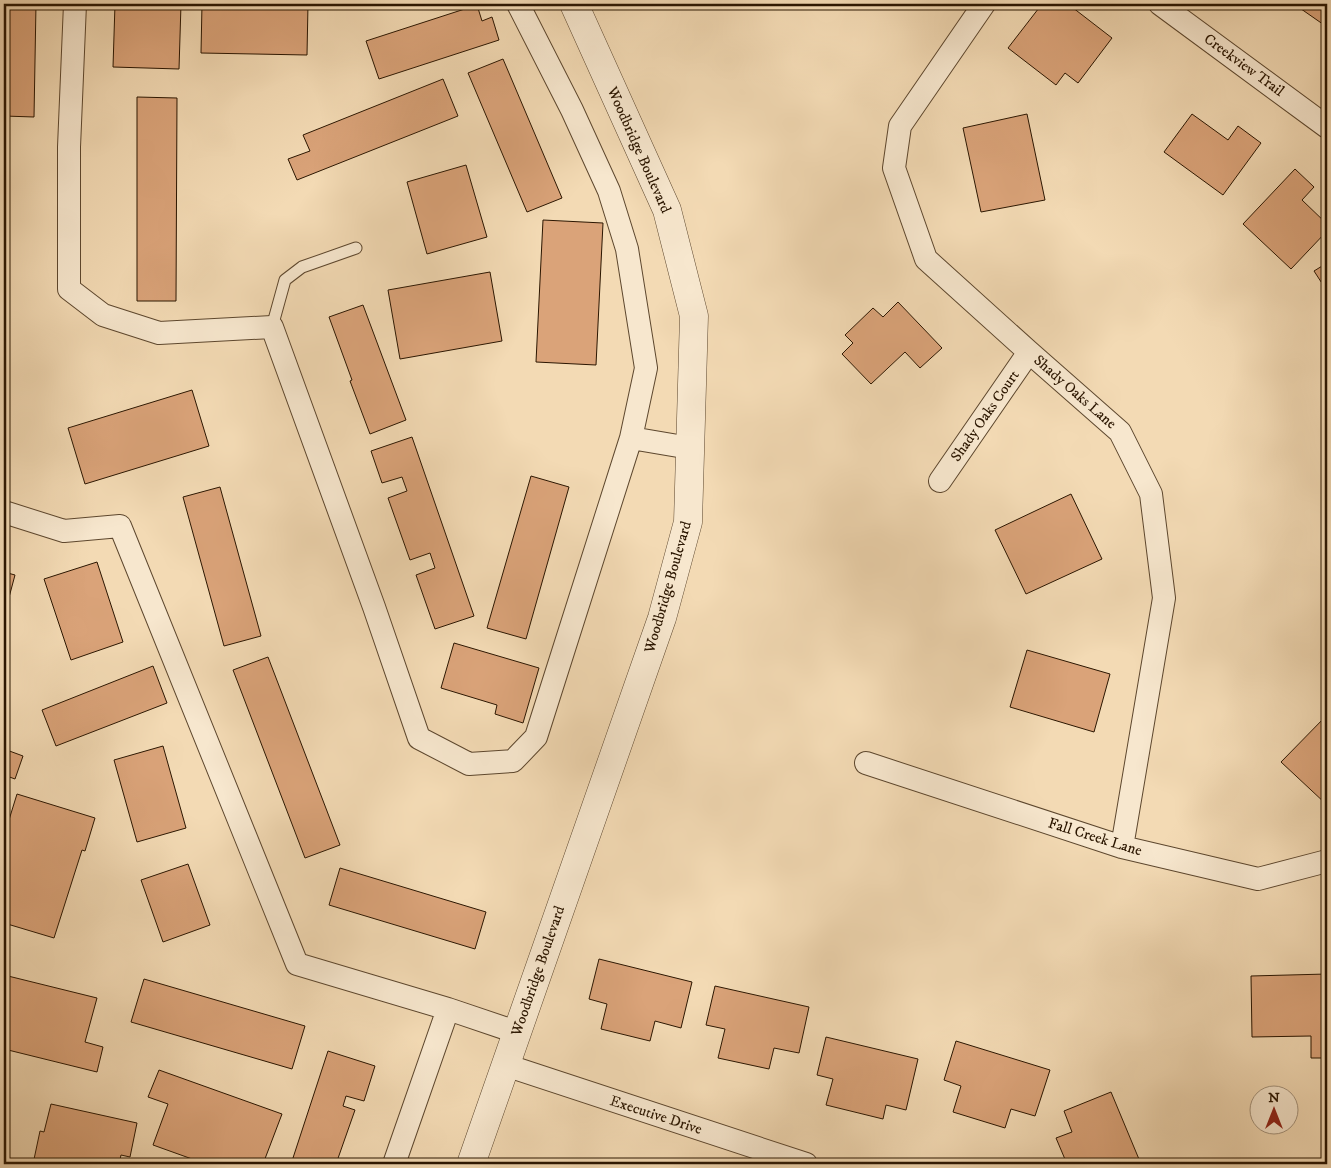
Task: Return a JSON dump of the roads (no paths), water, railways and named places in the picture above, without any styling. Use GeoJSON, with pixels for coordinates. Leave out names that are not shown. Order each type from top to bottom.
{"type":"FeatureCollection","features":[{"type":"Feature","properties":{"kind":"street"},"geometry":{"type":"LineString","coordinates":[[75,4],[69,147],[69,289],[103,315],[159,333],[272,327],[374,607],[419,738],[469,764],[513,761],[536,737],[630,438],[646,368],[627,248],[610,191],[572,110],[518,4]]}},
{"type":"Feature","properties":{"kind":"street","name":"Woodbridge Boulevard"},"geometry":{"type":"LineString","coordinates":[[471,1164],[662,618],[688,522],[694,316],[667,210],[574,4]]}},
{"type":"Feature","properties":{"kind":"street","name":"Shady Oaks Lane"},"geometry":{"type":"LineString","coordinates":[[984,4],[900,126],[894,168],[926,258],[1120,432],[1151,494],[1164,598],[1122,847]]}},
{"type":"Feature","properties":{"kind":"street","name":"Creekview Trail"},"geometry":{"type":"LineString","coordinates":[[1160,4],[1327,127]]}},
{"type":"Feature","properties":{"kind":"street","name":"Shady Oaks Court"},"geometry":{"type":"LineString","coordinates":[[940,480],[1029,352]]}},
{"type":"Feature","properties":{"kind":"street"},"geometry":{"type":"LineString","coordinates":[[630,438],[690,448]]}},
{"type":"Feature","properties":{"kind":"street"},"geometry":{"type":"LineString","coordinates":[[4,512],[64,531],[120,526],[297,964],[448,1009],[516,1032]]}},
{"type":"Feature","properties":{"kind":"street","name":"Fall Creek Lane"},"geometry":{"type":"LineString","coordinates":[[866,763],[1122,847],[1258,879],[1327,861]]}},
{"type":"Feature","properties":{"kind":"street"},"geometry":{"type":"LineString","coordinates":[[394,1164],[448,1009]]}},
{"type":"Feature","properties":{"kind":"street","name":"Executive Drive"},"geometry":{"type":"LineString","coordinates":[[505,1065],[806,1164]]}},
{"type":"Feature","properties":{"kind":"lane"},"geometry":{"type":"LineString","coordinates":[[272,327],[285,280],[302,267],[356,248]]}}]}
